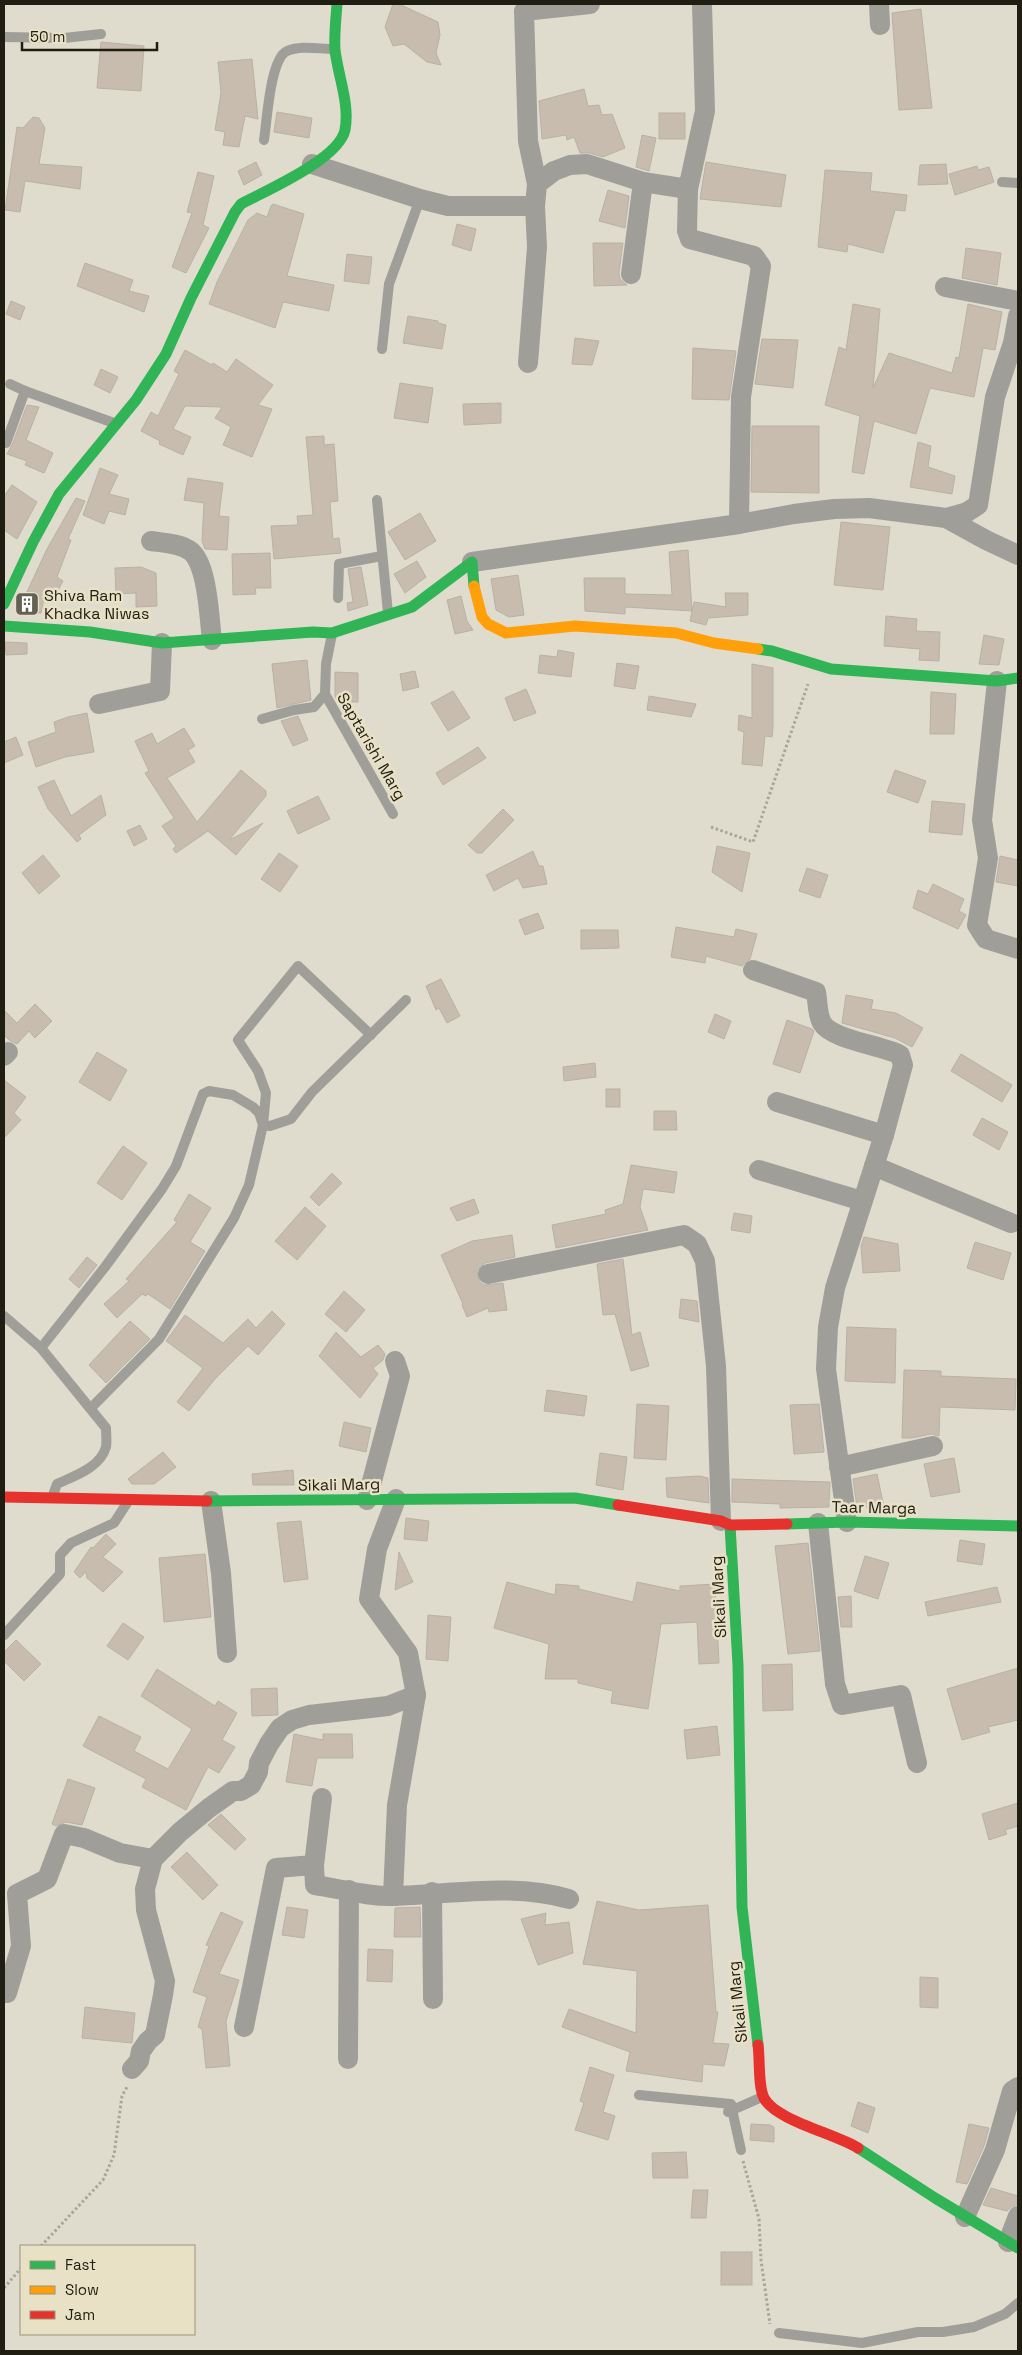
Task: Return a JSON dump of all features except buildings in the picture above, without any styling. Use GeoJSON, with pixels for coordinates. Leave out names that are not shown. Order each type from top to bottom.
{"type":"FeatureCollection","features":[{"type":"Feature","properties":{"kind":"street"},"geometry":{"type":"LineString","coordinates":[[4,604],[59,494],[118,424],[166,354],[191,298],[235,212],[241,204],[312,164],[319,162],[332,150],[345,131],[345,106],[335,49],[337,4]]}},
{"type":"Feature","properties":{"kind":"street"},"geometry":{"type":"LineString","coordinates":[[528,363],[537,247],[537,184],[528,141],[524,11],[590,4]]}},
{"type":"Feature","properties":{"kind":"street"},"geometry":{"type":"LineString","coordinates":[[702,4],[705,111],[688,189],[687,231],[690,239],[754,256],[761,266],[741,397],[739,524]]}},
{"type":"Feature","properties":{"kind":"street"},"geometry":{"type":"LineString","coordinates":[[879,4],[880,25]]}},
{"type":"Feature","properties":{"kind":"street"},"geometry":{"type":"LineString","coordinates":[[312,164],[420,199],[448,206],[536,206]]}},
{"type":"Feature","properties":{"kind":"street"},"geometry":{"type":"LineString","coordinates":[[537,184],[554,171],[570,165],[587,164],[643,182],[688,189]]}},
{"type":"Feature","properties":{"kind":"street"},"geometry":{"type":"LineString","coordinates":[[631,274],[643,182]]}},
{"type":"Feature","properties":{"kind":"street"},"geometry":{"type":"LineString","coordinates":[[946,287],[1018,301]]}},
{"type":"Feature","properties":{"kind":"street"},"geometry":{"type":"LineString","coordinates":[[946,518],[966,512],[978,505],[995,397],[1013,343],[1018,316]]}},
{"type":"Feature","properties":{"kind":"street"},"geometry":{"type":"LineString","coordinates":[[4,626],[90,632],[162,642],[313,632],[332,633],[412,606],[472,562],[834,509],[870,508],[946,518],[1018,555]]}},
{"type":"Feature","properties":{"kind":"street"},"geometry":{"type":"LineString","coordinates":[[151,541],[177,545],[191,551],[198,562],[204,577],[212,640]]}},
{"type":"Feature","properties":{"kind":"street"},"geometry":{"type":"LineString","coordinates":[[472,562],[473,580],[482,616],[488,624],[506,633],[575,626],[676,633],[714,643],[772,651],[831,669],[997,681],[1018,678]]}},
{"type":"Feature","properties":{"kind":"street"},"geometry":{"type":"LineString","coordinates":[[99,704],[160,691],[162,642]]}},
{"type":"Feature","properties":{"kind":"street"},"geometry":{"type":"LineString","coordinates":[[997,681],[982,820],[988,858],[977,925],[986,939],[1018,949]]}},
{"type":"Feature","properties":{"kind":"street"},"geometry":{"type":"LineString","coordinates":[[753,970],[816,992],[818,1012],[822,1024],[834,1032],[891,1050],[900,1055],[903,1065],[884,1135],[835,1288],[828,1327],[826,1370],[847,1522]]}},
{"type":"Feature","properties":{"kind":"street"},"geometry":{"type":"LineString","coordinates":[[777,1102],[884,1135]]}},
{"type":"Feature","properties":{"kind":"street"},"geometry":{"type":"LineString","coordinates":[[874,1166],[1011,1223]]}},
{"type":"Feature","properties":{"kind":"street"},"geometry":{"type":"LineString","coordinates":[[759,1170],[862,1201]]}},
{"type":"Feature","properties":{"kind":"street"},"geometry":{"type":"LineString","coordinates":[[488,1274],[684,1234],[697,1244],[705,1261],[716,1366],[726,1523]]}},
{"type":"Feature","properties":{"kind":"street"},"geometry":{"type":"LineString","coordinates":[[367,1500],[400,1376],[395,1361]]}},
{"type":"Feature","properties":{"kind":"street"},"geometry":{"type":"LineString","coordinates":[[839,1466],[933,1446]]}},
{"type":"Feature","properties":{"kind":"street","name":"Sikali Marg"},"geometry":{"type":"LineString","coordinates":[[4,1497],[212,1501],[575,1498],[726,1523],[739,1675],[742,1907],[755,2005],[763,2096]]}},
{"type":"Feature","properties":{"kind":"street"},"geometry":{"type":"LineString","coordinates":[[393,1896],[397,1805],[416,1695],[408,1652],[369,1599],[377,1549],[396,1499]]}},
{"type":"Feature","properties":{"kind":"street"},"geometry":{"type":"LineString","coordinates":[[212,1501],[221,1573],[227,1652]]}},
{"type":"Feature","properties":{"kind":"street","name":"Taar Marga"},"geometry":{"type":"LineString","coordinates":[[726,1523],[847,1522],[1018,1526]]}},
{"type":"Feature","properties":{"kind":"street"},"geometry":{"type":"LineString","coordinates":[[818,1523],[835,1684],[842,1705],[901,1695],[918,1763]]}},
{"type":"Feature","properties":{"kind":"street"},"geometry":{"type":"LineString","coordinates":[[132,2070],[144,2046],[155,2035],[165,1981],[146,1910],[145,1888],[153,1859],[180,1832],[209,1808],[233,1791],[241,1791],[251,1784],[269,1744],[280,1728],[292,1720],[309,1715],[388,1706],[416,1695]]}},
{"type":"Feature","properties":{"kind":"street"},"geometry":{"type":"LineString","coordinates":[[322,1798],[314,1865],[315,1885],[393,1896],[432,1892],[525,1890],[549,1893],[569,1899]]}},
{"type":"Feature","properties":{"kind":"street"},"geometry":{"type":"LineString","coordinates":[[4,1992],[7,1993],[21,1946],[18,1894],[46,1879],[64,1834],[84,1838],[120,1853],[153,1859]]}},
{"type":"Feature","properties":{"kind":"street"},"geometry":{"type":"LineString","coordinates":[[244,2027],[276,1868],[314,1865]]}},
{"type":"Feature","properties":{"kind":"street"},"geometry":{"type":"LineString","coordinates":[[348,2059],[349,1890]]}},
{"type":"Feature","properties":{"kind":"street"},"geometry":{"type":"LineString","coordinates":[[432,1892],[433,1999]]}},
{"type":"Feature","properties":{"kind":"street"},"geometry":{"type":"LineString","coordinates":[[965,2216],[995,2150],[1012,2091],[1018,2087]]}},
{"type":"Feature","properties":{"kind":"street"},"geometry":{"type":"LineString","coordinates":[[763,2096],[770,2107],[796,2121],[849,2142],[1013,2245],[1018,2216]]}},
{"type":"Feature","properties":{"kind":"lane"},"geometry":{"type":"LineString","coordinates":[[4,37],[64,38],[101,34]]}},
{"type":"Feature","properties":{"kind":"lane"},"geometry":{"type":"LineString","coordinates":[[264,140],[276,64],[285,52],[298,48],[335,49]]}},
{"type":"Feature","properties":{"kind":"lane"},"geometry":{"type":"LineString","coordinates":[[1002,182],[1018,183]]}},
{"type":"Feature","properties":{"kind":"lane"},"geometry":{"type":"LineString","coordinates":[[382,349],[389,284],[420,199]]}},
{"type":"Feature","properties":{"kind":"lane"},"geometry":{"type":"LineString","coordinates":[[10,384],[118,424]]}},
{"type":"Feature","properties":{"kind":"lane"},"geometry":{"type":"LineString","coordinates":[[6,443],[25,391]]}},
{"type":"Feature","properties":{"kind":"lane"},"geometry":{"type":"LineString","coordinates":[[377,500],[388,614]]}},
{"type":"Feature","properties":{"kind":"lane"},"geometry":{"type":"LineString","coordinates":[[338,598],[339,564],[382,556]]}},
{"type":"Feature","properties":{"kind":"lane","name":"Saptarishi Marg"},"geometry":{"type":"LineString","coordinates":[[332,633],[326,664],[324,694],[393,814]]}},
{"type":"Feature","properties":{"kind":"lane"},"geometry":{"type":"LineString","coordinates":[[262,719],[294,710],[314,707],[324,694]]}},
{"type":"Feature","properties":{"kind":"lane"},"geometry":{"type":"LineString","coordinates":[[91,1408],[159,1339],[234,1218],[249,1185],[263,1125],[266,1093],[258,1071],[238,1040],[298,966],[371,1035]]}},
{"type":"Feature","properties":{"kind":"lane"},"geometry":{"type":"LineString","coordinates":[[263,1125],[270,1126],[291,1119],[312,1092],[406,1000]]}},
{"type":"Feature","properties":{"kind":"lane"},"geometry":{"type":"LineString","coordinates":[[41,1348],[105,1267],[162,1189],[176,1166],[203,1094],[209,1091],[233,1095],[253,1107],[259,1113],[263,1125]]}},
{"type":"Feature","properties":{"kind":"lane"},"geometry":{"type":"LineString","coordinates":[[4,1316],[41,1348],[106,1428],[106,1447],[100,1459],[84,1472],[57,1484],[51,1498]]}},
{"type":"Feature","properties":{"kind":"lane"},"geometry":{"type":"LineString","coordinates":[[4,1635],[60,1574],[60,1555],[71,1543],[114,1523],[130,1500]]}},
{"type":"Feature","properties":{"kind":"lane"},"geometry":{"type":"LineString","coordinates":[[639,2095],[731,2104]]}},
{"type":"Feature","properties":{"kind":"lane"},"geometry":{"type":"LineString","coordinates":[[731,2104],[728,2112],[763,2096]]}},
{"type":"Feature","properties":{"kind":"lane"},"geometry":{"type":"LineString","coordinates":[[731,2104],[741,2150]]}},
{"type":"Feature","properties":{"kind":"lane"},"geometry":{"type":"LineString","coordinates":[[779,2333],[862,2342],[918,2332],[942,2332],[974,2327],[1005,2314],[1018,2303]]}},
{"type":"Feature","properties":{"kind":"path"},"geometry":{"type":"LineString","coordinates":[[711,827],[753,842],[815,664]]}},
{"type":"Feature","properties":{"kind":"path"},"geometry":{"type":"LineString","coordinates":[[42,2245],[103,2180],[114,2156],[122,2096],[128,2086],[132,2070]]}},
{"type":"Feature","properties":{"kind":"path"},"geometry":{"type":"LineString","coordinates":[[741,2150],[759,2219],[760,2260],[768,2319],[771,2328],[779,2333]]}},
{"type":"Feature","properties":{"kind":"path"},"geometry":{"type":"LineString","coordinates":[[4,2288],[20,2269]]}},
{"type":"Feature","properties":{"kind":"traffic: fast"},"geometry":{"type":"LineString","coordinates":[[4,604],[33,542],[59,494],[136,400],[166,354],[191,298],[235,212],[241,204],[300,173],[330,152],[340,141],[345,130],[346,110],[335,50],[337,4]]}},
{"type":"Feature","properties":{"kind":"traffic: fast"},"geometry":{"type":"LineString","coordinates":[[4,626],[90,632],[162,643],[313,632],[332,633],[412,607],[472,562],[474,586]]}},
{"type":"Feature","properties":{"kind":"traffic: fast"},"geometry":{"type":"LineString","coordinates":[[758,649],[772,651],[831,669],[997,681],[1018,678]]}},
{"type":"Feature","properties":{"kind":"traffic: fast"},"geometry":{"type":"LineString","coordinates":[[207,1501],[575,1498],[618,1505]]}},
{"type":"Feature","properties":{"kind":"traffic: fast"},"geometry":{"type":"LineString","coordinates":[[787,1524],[847,1522],[1018,1526]]}},
{"type":"Feature","properties":{"kind":"traffic: fast"},"geometry":{"type":"LineString","coordinates":[[730,1525],[738,1665],[742,1907],[758,2045]]}},
{"type":"Feature","properties":{"kind":"traffic: fast"},"geometry":{"type":"LineString","coordinates":[[858,2148],[935,2198],[1018,2248]]}},
{"type":"Feature","properties":{"kind":"traffic: slow"},"geometry":{"type":"LineString","coordinates":[[474,586],[482,617],[488,624],[506,633],[575,626],[676,633],[714,643],[758,649]]}},
{"type":"Feature","properties":{"kind":"traffic: jam"},"geometry":{"type":"LineString","coordinates":[[4,1497],[207,1501]]}},
{"type":"Feature","properties":{"kind":"traffic: jam"},"geometry":{"type":"LineString","coordinates":[[618,1505],[721,1521],[730,1525],[787,1524]]}},
{"type":"Feature","properties":{"kind":"traffic: jam"},"geometry":{"type":"LineString","coordinates":[[758,2045],[762,2093],[770,2106],[793,2120],[858,2148]]}},
{"type":"Feature","properties":{"kind":"place","name":"Shiva Ram Khadka Niwas"},"geometry":{"type":"Point","coordinates":[27,604]}}]}
